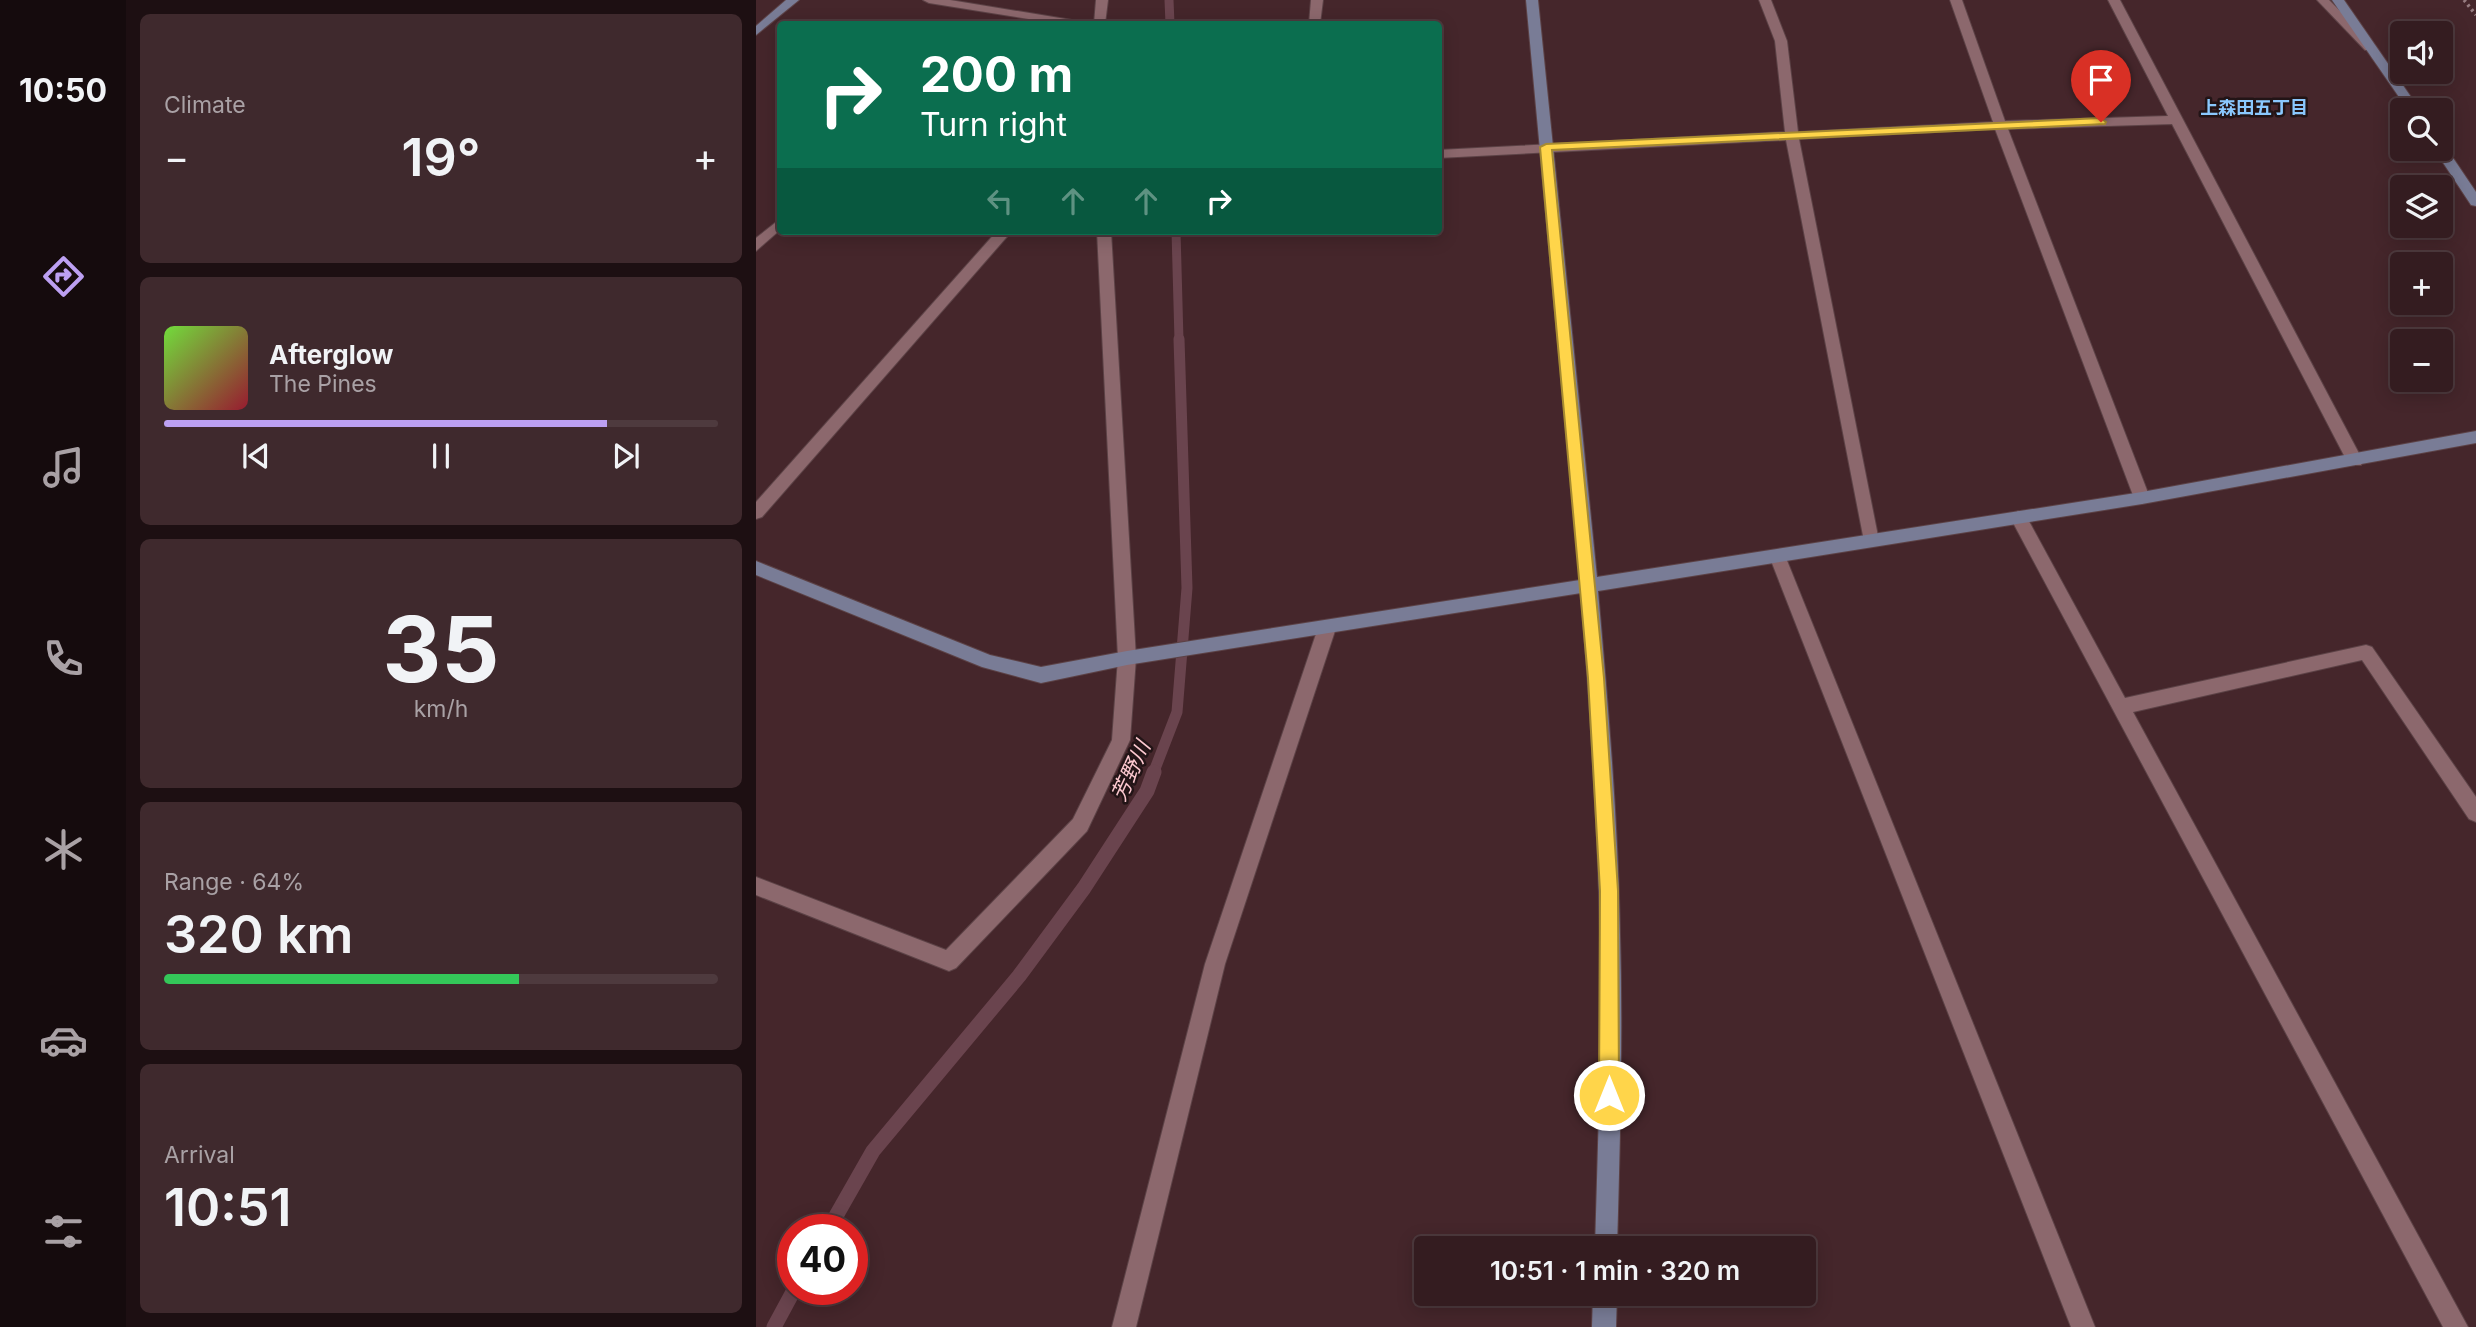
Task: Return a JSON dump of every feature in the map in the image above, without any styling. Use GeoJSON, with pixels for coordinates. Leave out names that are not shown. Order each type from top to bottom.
{"type":"FeatureCollection","features":[{"type":"Feature","properties":{"kind":"street"},"geometry":{"type":"LineString","coordinates":[[756,32],[793,0]]}},
{"type":"Feature","properties":{"kind":"street"},"geometry":{"type":"LineString","coordinates":[[929,0],[1057,21]]}},
{"type":"Feature","properties":{"kind":"street"},"geometry":{"type":"LineString","coordinates":[[1100,21],[1102,0]]}},
{"type":"Feature","properties":{"kind":"street"},"geometry":{"type":"LineString","coordinates":[[1315,21],[1317,0]]}},
{"type":"Feature","properties":{"kind":"street"},"geometry":{"type":"LineString","coordinates":[[1532,0],[1589,585],[1609,891],[1606,1236]]}},
{"type":"Feature","properties":{"kind":"street"},"geometry":{"type":"LineString","coordinates":[[1765,0],[1781,41],[1792,135],[1871,541]]}},
{"type":"Feature","properties":{"kind":"street"},"geometry":{"type":"LineString","coordinates":[[1956,0],[2000,125],[2142,498]]}},
{"type":"Feature","properties":{"kind":"street"},"geometry":{"type":"LineString","coordinates":[[2114,0],[2355,461]]}},
{"type":"Feature","properties":{"kind":"street"},"geometry":{"type":"LineString","coordinates":[[2323,0],[2376,55]]}},
{"type":"Feature","properties":{"kind":"street"},"geometry":{"type":"LineString","coordinates":[[2338,0],[2406,98]]}},
{"type":"Feature","properties":{"kind":"street"},"geometry":{"type":"LineString","coordinates":[[993,21],[1002,13]]}},
{"type":"Feature","properties":{"kind":"street"},"geometry":{"type":"LineString","coordinates":[[1442,154],[2000,125],[2176,120]]}},
{"type":"Feature","properties":{"kind":"street"},"geometry":{"type":"LineString","coordinates":[[2448,161],[2476,202]]}},
{"type":"Feature","properties":{"kind":"street"},"geometry":{"type":"LineString","coordinates":[[756,246],[777,226]]}},
{"type":"Feature","properties":{"kind":"street"},"geometry":{"type":"LineString","coordinates":[[756,513],[1001,235]]}},
{"type":"Feature","properties":{"kind":"street"},"geometry":{"type":"LineString","coordinates":[[756,886],[948,961],[1080,825],[1121,740],[1127,658],[1104,235]]}},
{"type":"Feature","properties":{"kind":"street"},"geometry":{"type":"LineString","coordinates":[[756,568],[988,663],[1041,675],[1127,658],[1778,558],[2142,498],[2476,437]]}},
{"type":"Feature","properties":{"kind":"street"},"geometry":{"type":"LineString","coordinates":[[2018,517],[2456,1327]]}},
{"type":"Feature","properties":{"kind":"street"},"geometry":{"type":"LineString","coordinates":[[1778,558],[2083,1327]]}},
{"type":"Feature","properties":{"kind":"street"},"geometry":{"type":"LineString","coordinates":[[1124,1327],[1215,964],[1327,628]]}},
{"type":"Feature","properties":{"kind":"street"},"geometry":{"type":"LineString","coordinates":[[2121,707],[2366,652],[2476,813]]}},
{"type":"Feature","properties":{"kind":"street"},"geometry":{"type":"LineString","coordinates":[[1604,1327],[1605,1306]]}},
{"type":"Feature","properties":{"kind":"path"},"geometry":{"type":"LineString","coordinates":[[2464,0],[2476,15]]}},
{"type":"Feature","properties":{"kind":"waterway","name":"芳野川"},"geometry":{"type":"LineString","coordinates":[[1169,0],[1170,21]]}},
{"type":"Feature","properties":{"kind":"waterway","name":"芳野川"},"geometry":{"type":"LineString","coordinates":[[1176,235],[1179,340]]}},
{"type":"Feature","properties":{"kind":"waterway","name":"芳野川"},"geometry":{"type":"LineString","coordinates":[[1153,774],[1177,712],[1187,588],[1179,339]]}},
{"type":"Feature","properties":{"kind":"waterway","name":"芳野川"},"geometry":{"type":"LineString","coordinates":[[837,1214],[873,1151],[1019,976],[1084,888],[1147,791],[1154,772]]}},
{"type":"Feature","properties":{"kind":"waterway","name":"芳野川"},"geometry":{"type":"LineString","coordinates":[[774,1327],[786,1305]]}},
{"type":"Feature","properties":{"kind":"district","name":"上森田五丁目"},"geometry":{"type":"Point","coordinates":[2254,108]}},
{"type":"Feature","properties":{"kind":"route"},"geometry":{"type":"LineString","coordinates":[[1609,1095],[1609,891],[1596,678],[1546,147],[2101,122]]}}]}
